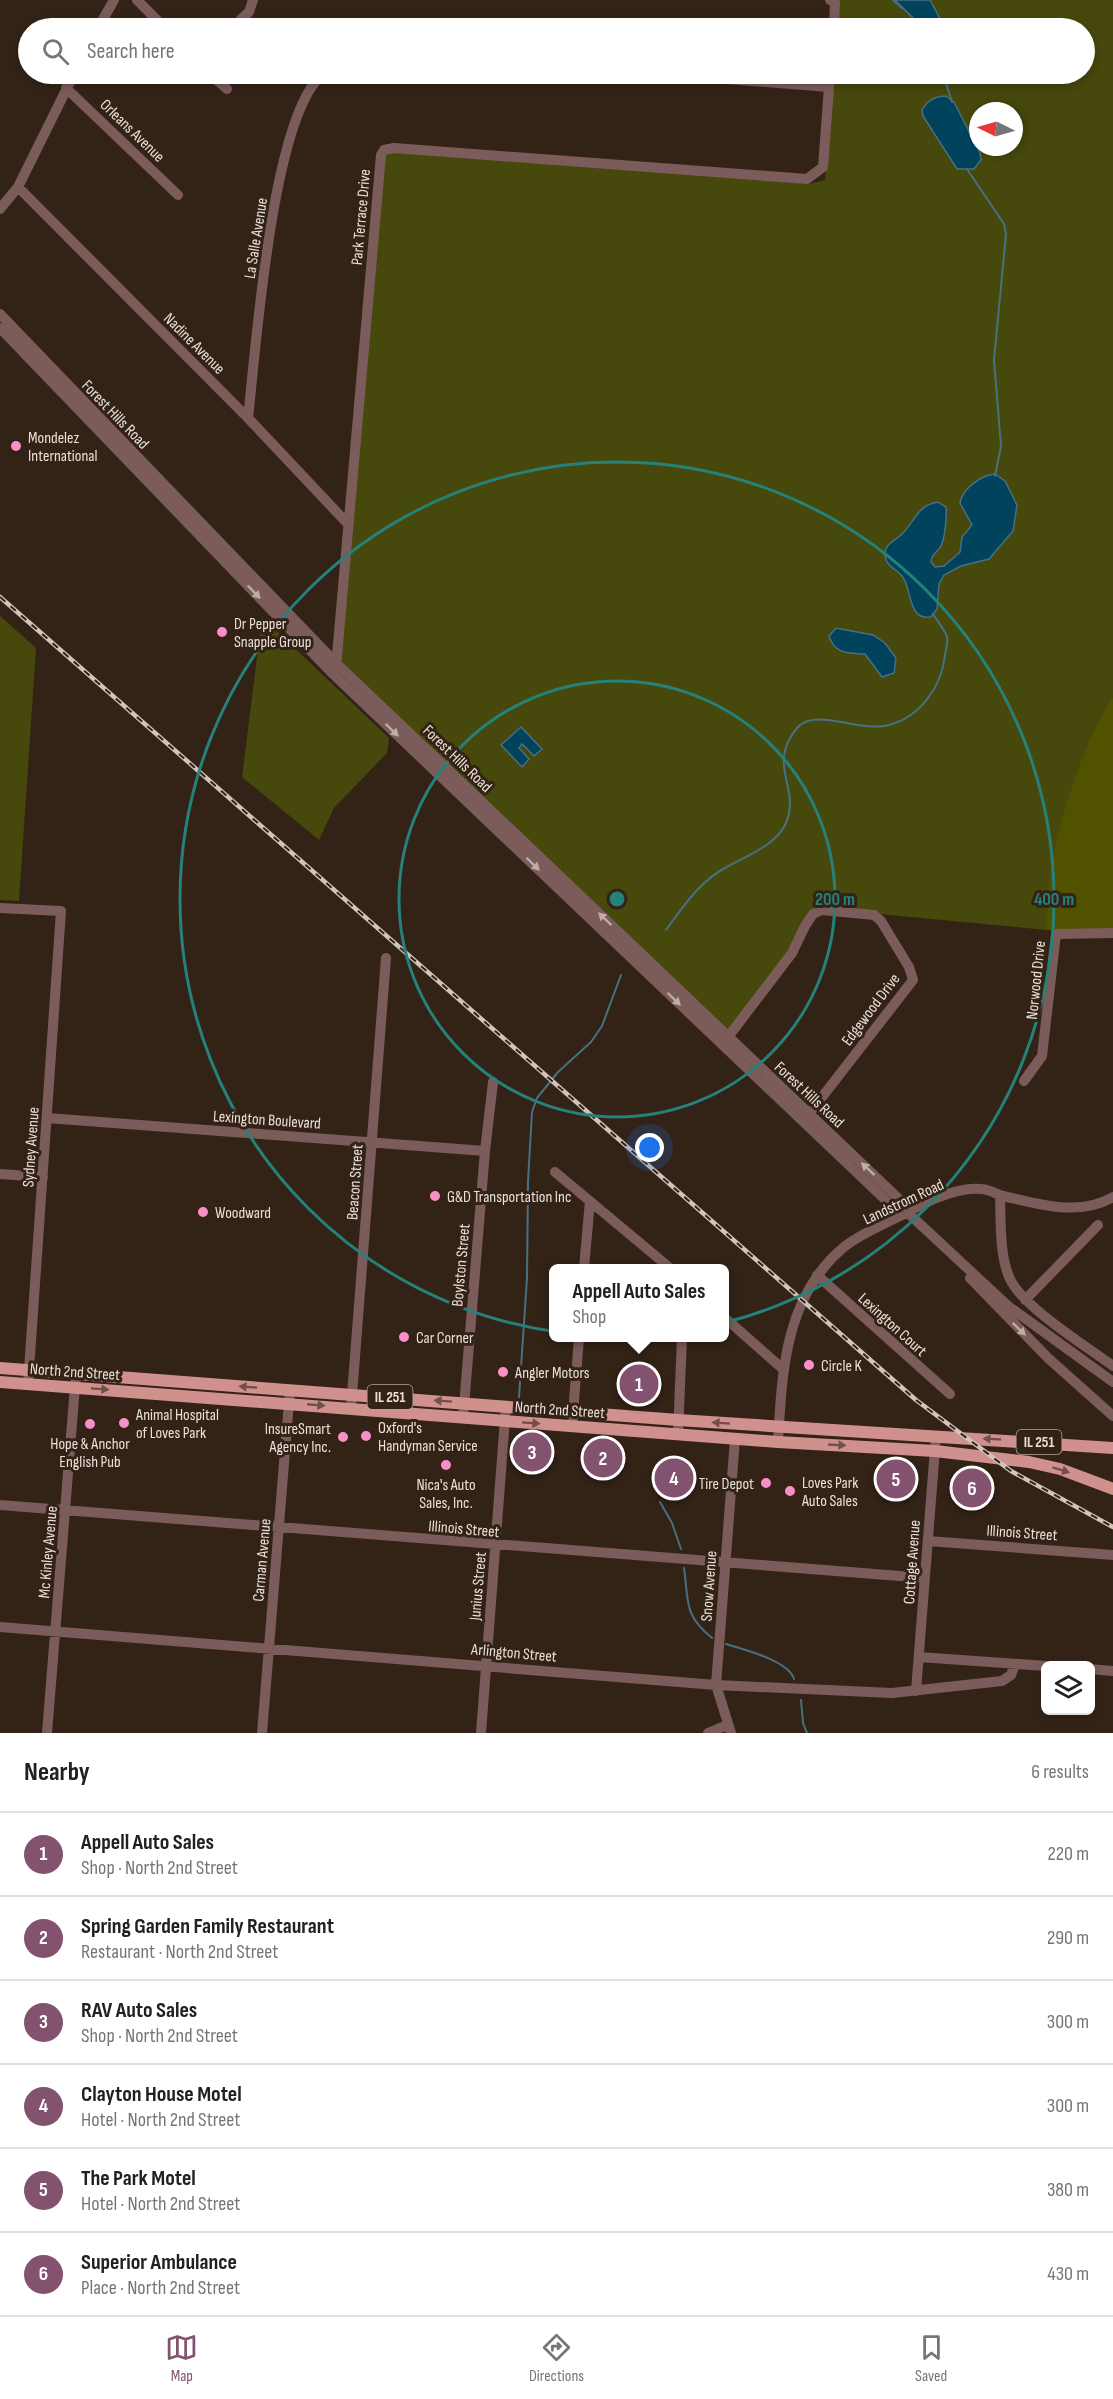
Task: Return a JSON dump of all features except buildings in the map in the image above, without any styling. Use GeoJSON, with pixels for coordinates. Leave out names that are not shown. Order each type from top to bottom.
{"type":"FeatureCollection","features":[{"type":"Feature","properties":{"kind":"main road","name":"North 2nd Street"},"geometry":{"type":"LineString","coordinates":[[0,1368],[289,1397],[351,1408],[463,1418],[735,1439],[935,1451],[1029,1462],[1060,1469],[1113,1489]]}},
{"type":"Feature","properties":{"kind":"main road","name":"North 2nd Street"},"geometry":{"type":"LineString","coordinates":[[0,1382],[289,1397],[352,1395],[678,1420],[1113,1449]]}},
{"type":"Feature","properties":{"kind":"street"},"geometry":{"type":"LineString","coordinates":[[104,18],[114,0]]}},
{"type":"Feature","properties":{"kind":"street"},"geometry":{"type":"LineString","coordinates":[[137,0],[155,18]]}},
{"type":"Feature","properties":{"kind":"street"},"geometry":{"type":"LineString","coordinates":[[243,18],[249,12],[253,0]]}},
{"type":"Feature","properties":{"kind":"street"},"geometry":{"type":"LineString","coordinates":[[830,0],[835,3],[834,18]]}},
{"type":"Feature","properties":{"kind":"street"},"geometry":{"type":"LineString","coordinates":[[0,209],[18,186],[68,84]]}},
{"type":"Feature","properties":{"kind":"street"},"geometry":{"type":"LineString","coordinates":[[221,84],[227,89]]}},
{"type":"Feature","properties":{"kind":"street","name":"La Salle Avenue"},"geometry":{"type":"LineString","coordinates":[[248,418],[268,243],[285,154],[293,122],[306,92],[314,84]]}},
{"type":"Feature","properties":{"kind":"street"},"geometry":{"type":"LineString","coordinates":[[791,84],[829,87],[829,84]]}},
{"type":"Feature","properties":{"kind":"street","name":"Park Terrace Drive"},"geometry":{"type":"LineString","coordinates":[[335,669],[381,155],[384,150],[394,148],[586,161],[807,179],[823,167],[829,87]]}},
{"type":"Feature","properties":{"kind":"street","name":"Orleans Avenue"},"geometry":{"type":"LineString","coordinates":[[66,88],[178,195]]}},
{"type":"Feature","properties":{"kind":"street","name":"Nadine Avenue"},"geometry":{"type":"LineString","coordinates":[[18,186],[248,418],[347,523]]}},
{"type":"Feature","properties":{"kind":"street","name":"Forest Hills Road"},"geometry":{"type":"LineString","coordinates":[[0,314],[129,456]]}},
{"type":"Feature","properties":{"kind":"street","name":"Forest Hills Road"},"geometry":{"type":"LineString","coordinates":[[0,328],[129,456],[335,669],[806,1118],[898,1198],[907,1212],[1008,1306],[1113,1382]]}},
{"type":"Feature","properties":{"kind":"street","name":"Sydney Avenue"},"geometry":{"type":"LineString","coordinates":[[0,908],[61,911],[28,1384]]}},
{"type":"Feature","properties":{"kind":"street","name":"Edgewood Drive"},"geometry":{"type":"LineString","coordinates":[[725,1041],[792,953],[813,914],[822,910],[865,912],[881,921],[909,967],[913,980],[806,1118]]}},
{"type":"Feature","properties":{"kind":"street","name":"Norwood Drive"},"geometry":{"type":"LineString","coordinates":[[1024,1081],[1042,1056],[1056,934],[1113,933]]}},
{"type":"Feature","properties":{"kind":"street","name":"Beacon Street"},"geometry":{"type":"LineString","coordinates":[[351,1408],[386,958]]}},
{"type":"Feature","properties":{"kind":"street","name":"Boylston Street"},"geometry":{"type":"LineString","coordinates":[[463,1418],[485,1151],[493,1082]]}},
{"type":"Feature","properties":{"kind":"street","name":"Lexington Boulevard"},"geometry":{"type":"LineString","coordinates":[[47,1118],[485,1151]]}},
{"type":"Feature","properties":{"kind":"street"},"geometry":{"type":"LineString","coordinates":[[555,1172],[664,1264]]}},
{"type":"Feature","properties":{"kind":"street"},"geometry":{"type":"LineString","coordinates":[[0,1174],[43,1177]]}},
{"type":"Feature","properties":{"kind":"street","name":"Landstrom Road"},"geometry":{"type":"LineString","coordinates":[[784,1370],[788,1338],[797,1310],[817,1275],[845,1246],[907,1212],[959,1191],[982,1189],[1059,1207],[1084,1208],[1113,1197]]}},
{"type":"Feature","properties":{"kind":"street"},"geometry":{"type":"LineString","coordinates":[[1000,1195],[1002,1234],[1010,1279],[1025,1300],[1113,1366]]}},
{"type":"Feature","properties":{"kind":"street"},"geometry":{"type":"LineString","coordinates":[[584,1264],[590,1201]]}},
{"type":"Feature","properties":{"kind":"street"},"geometry":{"type":"LineString","coordinates":[[1025,1300],[1098,1226]]}},
{"type":"Feature","properties":{"kind":"street","name":"Forest Hills Road"},"geometry":{"type":"LineString","coordinates":[[937,1239],[988,1299],[1113,1416]]}},
{"type":"Feature","properties":{"kind":"street","name":"Lexington Court"},"geometry":{"type":"LineString","coordinates":[[817,1275],[950,1394]]}},
{"type":"Feature","properties":{"kind":"street"},"geometry":{"type":"LineString","coordinates":[[729,1321],[784,1370],[778,1442]]}},
{"type":"Feature","properties":{"kind":"street"},"geometry":{"type":"LineString","coordinates":[[572,1426],[579,1342]]}},
{"type":"Feature","properties":{"kind":"street"},"geometry":{"type":"LineString","coordinates":[[678,1433],[682,1342]]}},
{"type":"Feature","properties":{"kind":"street","name":"Mc Kinley Avenue"},"geometry":{"type":"LineString","coordinates":[[47,1733],[76,1374]]}},
{"type":"Feature","properties":{"kind":"street","name":"Carman Avenue"},"geometry":{"type":"LineString","coordinates":[[262,1733],[289,1397]]}},
{"type":"Feature","properties":{"kind":"street","name":"Junius Street"},"geometry":{"type":"LineString","coordinates":[[480,1733],[506,1406]]}},
{"type":"Feature","properties":{"kind":"street","name":"Cottage Avenue"},"geometry":{"type":"LineString","coordinates":[[916,1691],[936,1436]]}},
{"type":"Feature","properties":{"kind":"street","name":"Snow Avenue"},"geometry":{"type":"LineString","coordinates":[[729,1729],[716,1685],[735,1439]]}},
{"type":"Feature","properties":{"kind":"street","name":"Illinois Street"},"geometry":{"type":"LineString","coordinates":[[0,1505],[495,1546],[925,1578]]}},
{"type":"Feature","properties":{"kind":"street","name":"Illinois Street"},"geometry":{"type":"LineString","coordinates":[[928,1541],[1113,1555]]}},
{"type":"Feature","properties":{"kind":"street","name":"Arlington Street"},"geometry":{"type":"LineString","coordinates":[[0,1627],[486,1664],[716,1685],[892,1693],[1002,1681],[1011,1675],[1015,1664]]}},
{"type":"Feature","properties":{"kind":"street"},"geometry":{"type":"LineString","coordinates":[[919,1657],[1041,1666]]}},
{"type":"Feature","properties":{"kind":"street"},"geometry":{"type":"LineString","coordinates":[[1095,1669],[1113,1671]]}},
{"type":"Feature","properties":{"kind":"street"},"geometry":{"type":"LineString","coordinates":[[708,1733],[729,1729]]}},
{"type":"Feature","properties":{"kind":"shaded area"},"geometry":{"type":"Polygon","coordinates":[[[837,0],[1113,0],[1113,932],[1046,930],[817,908],[731,1033],[339,661],[380,146],[809,184],[825,180],[831,84],[1095,84],[1095,18],[836,18],[837,0]]]}},
{"type":"Feature","properties":{"kind":"shaded area"},"geometry":{"type":"Polygon","coordinates":[[[0,616],[36,648],[19,901],[0,900],[0,616]]]}},
{"type":"Feature","properties":{"kind":"shaded area"},"geometry":{"type":"Polygon","coordinates":[[[262,617],[389,738],[387,753],[334,808],[319,840],[242,777],[262,617]]]}},
{"type":"Feature","properties":{"kind":"shaded area"},"geometry":{"type":"Polygon","coordinates":[[[1113,698],[1113,932],[1046,930],[1050,871],[1063,815],[1085,751],[1103,713],[1113,698]]]}},
{"type":"Feature","properties":{"kind":"water"},"geometry":{"type":"Polygon","coordinates":[[[895,0],[930,0],[940,18],[913,18],[895,0]]]}},
{"type":"Feature","properties":{"kind":"water"},"geometry":{"type":"Polygon","coordinates":[[[946,96],[954,102],[969,131],[969,156],[980,156],[981,160],[974,169],[957,169],[923,116],[922,110],[926,104],[938,97],[946,96]]]}},
{"type":"Feature","properties":{"kind":"water"},"geometry":{"type":"Polygon","coordinates":[[[995,474],[1005,481],[1017,505],[1013,531],[989,559],[961,566],[944,575],[939,584],[937,609],[931,617],[923,617],[914,609],[902,576],[887,562],[886,548],[906,530],[921,510],[938,502],[946,507],[944,538],[931,562],[935,567],[944,566],[960,552],[962,537],[972,525],[960,503],[964,493],[984,477],[995,474]]]}},
{"type":"Feature","properties":{"kind":"water"},"geometry":{"type":"Polygon","coordinates":[[[836,628],[873,635],[885,643],[896,658],[894,673],[882,677],[865,654],[843,652],[835,647],[829,636],[836,628]]]}},
{"type":"Feature","properties":{"kind":"water"},"geometry":{"type":"Polygon","coordinates":[[[521,727],[542,749],[534,756],[522,744],[519,748],[529,759],[522,767],[501,745],[521,727]]]}},
{"type":"Feature","properties":{"kind":"waterway"},"geometry":{"type":"LineString","coordinates":[[893,0],[902,8]]}},
{"type":"Feature","properties":{"kind":"waterway"},"geometry":{"type":"LineString","coordinates":[[946,84],[952,102]]}},
{"type":"Feature","properties":{"kind":"waterway"},"geometry":{"type":"LineString","coordinates":[[967,169],[1004,224],[1006,234],[994,360],[1001,446],[995,476]]}},
{"type":"Feature","properties":{"kind":"waterway"},"geometry":{"type":"LineString","coordinates":[[666,930],[707,880],[768,844],[782,831],[790,810],[784,754],[797,728],[805,722],[815,720],[877,727],[900,721],[920,708],[939,678],[947,641],[945,631],[933,614]]}},
{"type":"Feature","properties":{"kind":"waterway"},"geometry":{"type":"LineString","coordinates":[[519,1397],[527,1278],[528,1181],[532,1112],[537,1098],[558,1072],[591,1042],[602,1026],[621,975]]}},
{"type":"Feature","properties":{"kind":"waterway"},"geometry":{"type":"LineString","coordinates":[[660,1502],[672,1523],[681,1549]]}},
{"type":"Feature","properties":{"kind":"waterway"},"geometry":{"type":"LineString","coordinates":[[684,1568],[689,1607],[696,1622],[712,1638]]}},
{"type":"Feature","properties":{"kind":"waterway"},"geometry":{"type":"LineString","coordinates":[[726,1644],[775,1661],[784,1667],[794,1679]]}},
{"type":"Feature","properties":{"kind":"waterway"},"geometry":{"type":"LineString","coordinates":[[801,1700],[803,1723],[807,1733]]}},
{"type":"Feature","properties":{"kind":"railway"},"geometry":{"type":"LineString","coordinates":[[0,597],[916,1400],[1011,1471],[1113,1527]]}},
{"type":"Feature","properties":{"kind":"place","name":"Mondelez International"},"geometry":{"type":"Point","coordinates":[16,446]}},
{"type":"Feature","properties":{"kind":"place","name":"Dr Pepper Snapple Group"},"geometry":{"type":"Point","coordinates":[222,632]}},
{"type":"Feature","properties":{"kind":"place","name":"G&D Transportation Inc"},"geometry":{"type":"Point","coordinates":[435,1196]}},
{"type":"Feature","properties":{"kind":"place","name":"Woodward"},"geometry":{"type":"Point","coordinates":[203,1212]}},
{"type":"Feature","properties":{"kind":"place","name":"Car Corner"},"geometry":{"type":"Point","coordinates":[404,1337]}},
{"type":"Feature","properties":{"kind":"place","name":"Circle K"},"geometry":{"type":"Point","coordinates":[809,1365]}},
{"type":"Feature","properties":{"kind":"place","name":"Angler Motors"},"geometry":{"type":"Point","coordinates":[503,1372]}},
{"type":"Feature","properties":{"kind":"place","name":"Appell Auto Sales"},"geometry":{"type":"Point","coordinates":[639,1384]}},
{"type":"Feature","properties":{"kind":"place","name":"Animal Hospital of Loves Park"},"geometry":{"type":"Point","coordinates":[124,1423]}},
{"type":"Feature","properties":{"kind":"place","name":"Hope & Anchor English Pub"},"geometry":{"type":"Point","coordinates":[90,1424]}},
{"type":"Feature","properties":{"kind":"place","name":"Oxford's Handyman Service"},"geometry":{"type":"Point","coordinates":[366,1436]}},
{"type":"Feature","properties":{"kind":"place","name":"InsureSmart Agency Inc."},"geometry":{"type":"Point","coordinates":[343,1437]}},
{"type":"Feature","properties":{"kind":"place","name":"RAV Auto Sales"},"geometry":{"type":"Point","coordinates":[532,1452]}},
{"type":"Feature","properties":{"kind":"place","name":"Spring Garden Family Restaurant"},"geometry":{"type":"Point","coordinates":[603,1458]}},
{"type":"Feature","properties":{"kind":"place","name":"Nica's Auto Sales, Inc."},"geometry":{"type":"Point","coordinates":[446,1465]}},
{"type":"Feature","properties":{"kind":"place","name":"Clayton House Motel"},"geometry":{"type":"Point","coordinates":[674,1478]}},
{"type":"Feature","properties":{"kind":"place","name":"The Park Motel"},"geometry":{"type":"Point","coordinates":[896,1479]}},
{"type":"Feature","properties":{"kind":"place","name":"Tire Depot"},"geometry":{"type":"Point","coordinates":[766,1483]}},
{"type":"Feature","properties":{"kind":"place","name":"Superior Ambulance"},"geometry":{"type":"Point","coordinates":[972,1488]}},
{"type":"Feature","properties":{"kind":"place","name":"Loves Park Auto Sales"},"geometry":{"type":"Point","coordinates":[790,1491]}}]}
